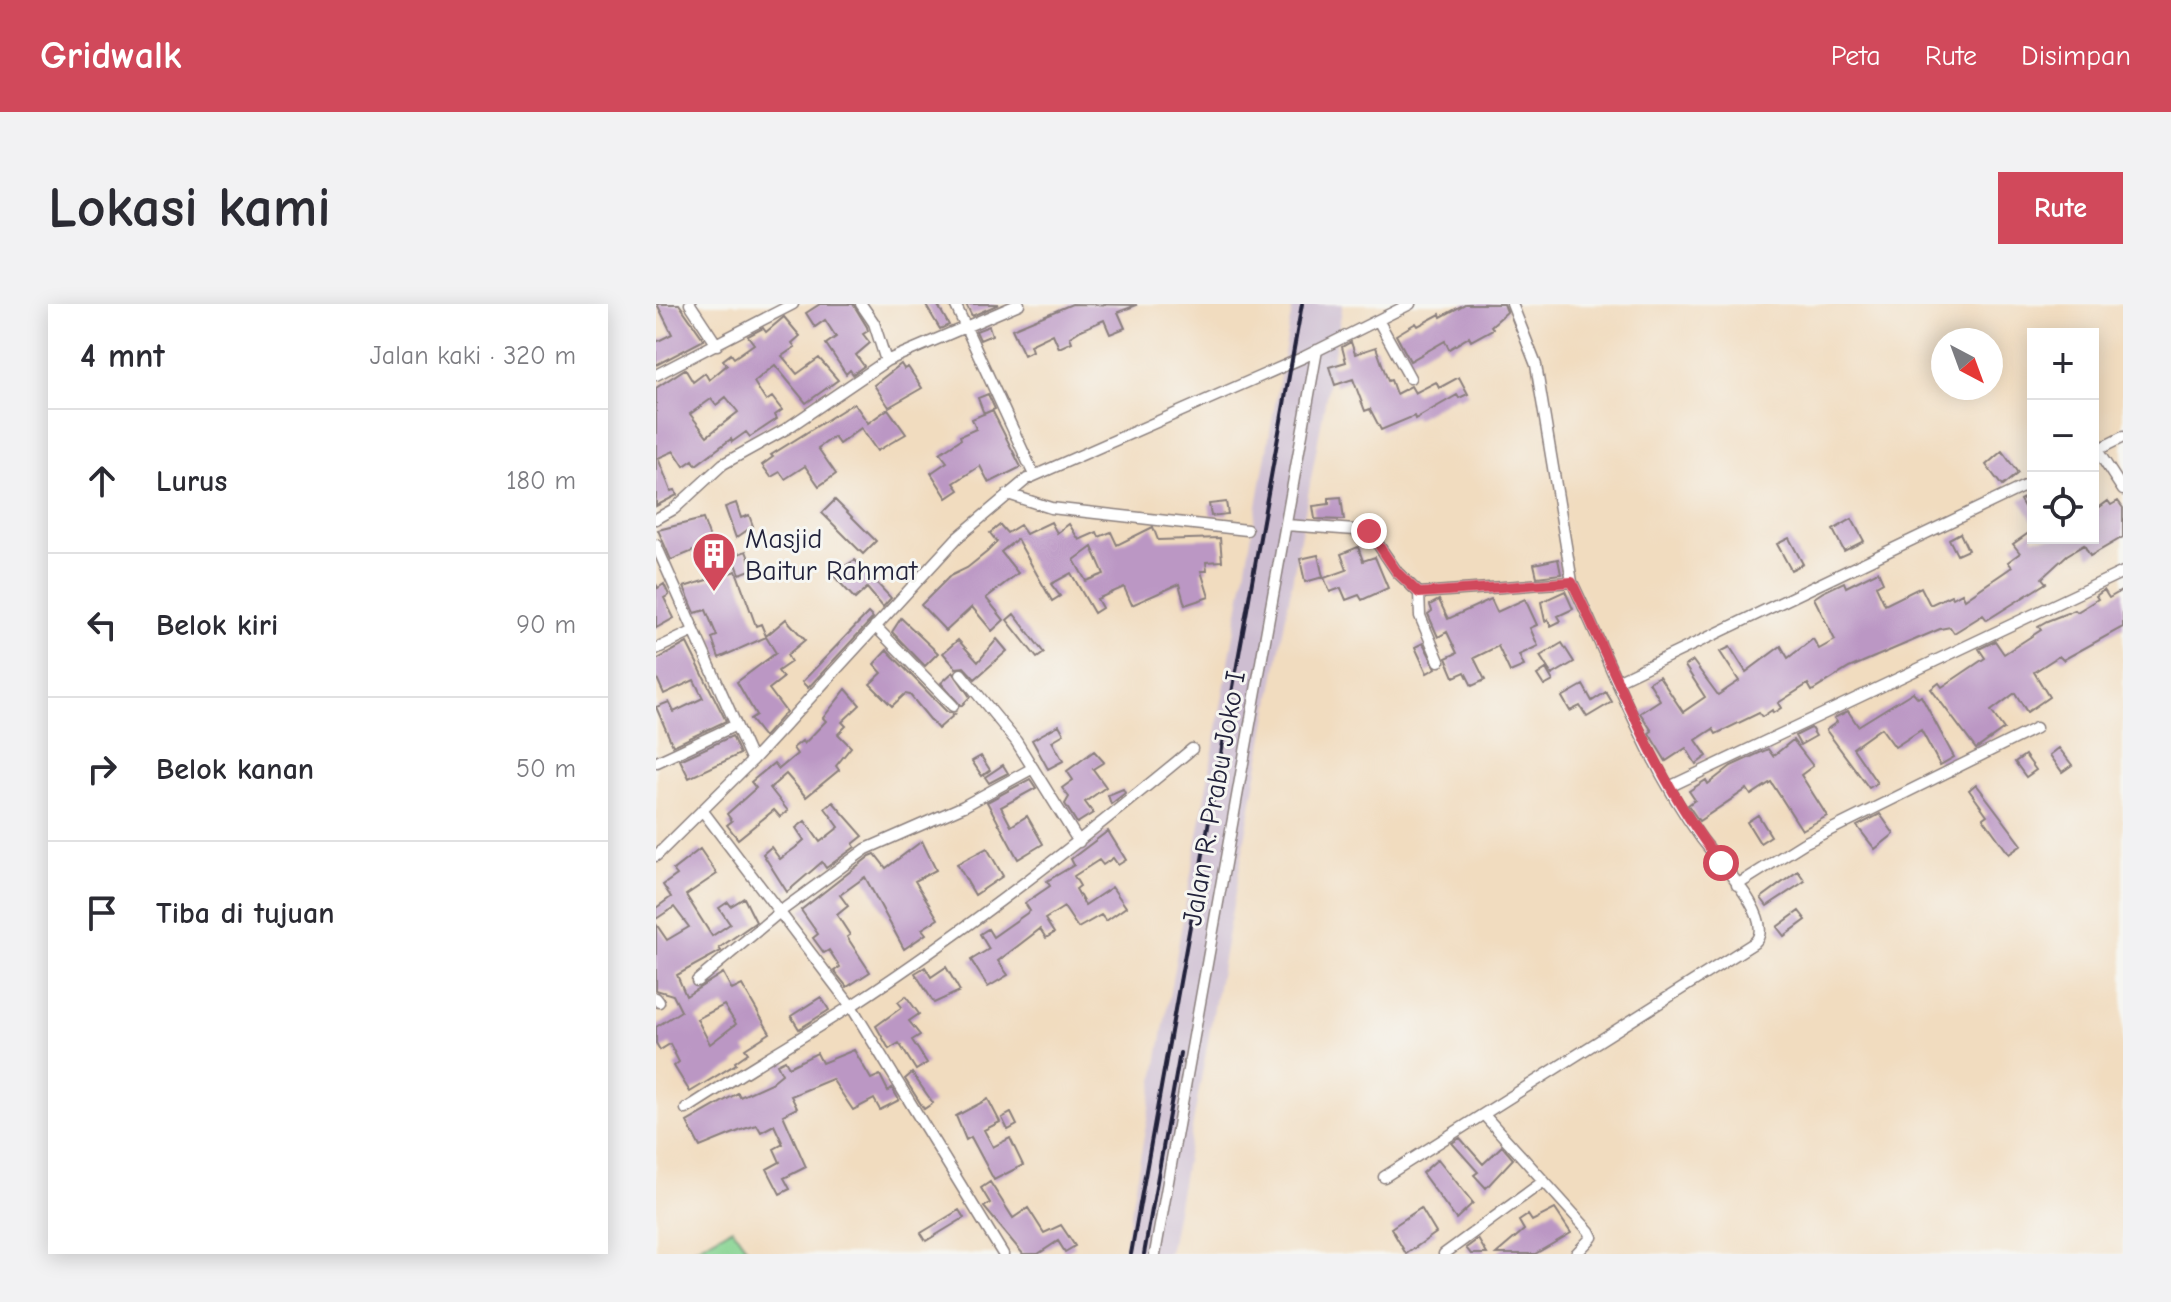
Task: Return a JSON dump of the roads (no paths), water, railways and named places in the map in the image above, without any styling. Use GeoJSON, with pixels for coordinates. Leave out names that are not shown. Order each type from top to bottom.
{"type":"FeatureCollection","features":[{"type":"Feature","properties":{"kind":"street"},"geometry":{"type":"LineString","coordinates":[[690,304],[717,345]]}},
{"type":"Feature","properties":{"kind":"street"},"geometry":{"type":"LineString","coordinates":[[656,375],[793,304]]}},
{"type":"Feature","properties":{"kind":"street"},"geometry":{"type":"LineString","coordinates":[[861,304],[874,323],[886,361]]}},
{"type":"Feature","properties":{"kind":"street"},"geometry":{"type":"LineString","coordinates":[[955,304],[1030,477]]}},
{"type":"Feature","properties":{"kind":"street"},"geometry":{"type":"LineString","coordinates":[[656,519],[674,509],[723,464],[786,429],[886,361],[1019,304]]}},
{"type":"Feature","properties":{"kind":"street"},"geometry":{"type":"LineString","coordinates":[[656,856],[957,538],[1030,477],[1088,454],[1317,350],[1410,304]]}},
{"type":"Feature","properties":{"kind":"street"},"geometry":{"type":"LineString","coordinates":[[1384,1177],[1758,940],[1763,931],[1761,919],[1700,837],[1650,752],[1572,582],[1536,365],[1512,304]]}},
{"type":"Feature","properties":{"kind":"street"},"geometry":{"type":"LineString","coordinates":[[1378,320],[1410,378]]}},
{"type":"Feature","properties":{"kind":"street","name":"Jalan R. Prabu Joko I"},"geometry":{"type":"LineString","coordinates":[[1155,1254],[1317,350]]}},
{"type":"Feature","properties":{"kind":"street"},"geometry":{"type":"LineString","coordinates":[[2099,449],[2123,437]]}},
{"type":"Feature","properties":{"kind":"street"},"geometry":{"type":"LineString","coordinates":[[2099,457],[2123,490]]}},
{"type":"Feature","properties":{"kind":"street"},"geometry":{"type":"LineString","coordinates":[[1619,680],[2027,485]]}},
{"type":"Feature","properties":{"kind":"street"},"geometry":{"type":"LineString","coordinates":[[1012,492],[1051,508],[1247,530]]}},
{"type":"Feature","properties":{"kind":"street"},"geometry":{"type":"LineString","coordinates":[[1286,525],[1369,531],[1397,572],[1419,593],[1420,616],[1439,661]]}},
{"type":"Feature","properties":{"kind":"street"},"geometry":{"type":"LineString","coordinates":[[656,545],[751,757]]}},
{"type":"Feature","properties":{"kind":"street"},"geometry":{"type":"LineString","coordinates":[[1671,786],[2123,572]]}},
{"type":"Feature","properties":{"kind":"street"},"geometry":{"type":"LineString","coordinates":[[1419,593],[1572,582]]}},
{"type":"Feature","properties":{"kind":"street"},"geometry":{"type":"LineString","coordinates":[[875,626],[953,706]]}},
{"type":"Feature","properties":{"kind":"street"},"geometry":{"type":"LineString","coordinates":[[656,649],[694,631]]}},
{"type":"Feature","properties":{"kind":"street"},"geometry":{"type":"LineString","coordinates":[[961,674],[1033,768],[1079,842]]}},
{"type":"Feature","properties":{"kind":"street"},"geometry":{"type":"LineString","coordinates":[[657,762],[736,725]]}},
{"type":"Feature","properties":{"kind":"street"},"geometry":{"type":"LineString","coordinates":[[1737,885],[1804,843],[2036,728]]}},
{"type":"Feature","properties":{"kind":"street"},"geometry":{"type":"LineString","coordinates":[[686,1109],[851,1006],[1079,842],[1192,749]]}},
{"type":"Feature","properties":{"kind":"street"},"geometry":{"type":"LineString","coordinates":[[697,981],[781,911],[866,849],[964,806],[1033,768]]}},
{"type":"Feature","properties":{"kind":"street"},"geometry":{"type":"LineString","coordinates":[[702,810],[851,1006],[1003,1254]]}},
{"type":"Feature","properties":{"kind":"street"},"geometry":{"type":"LineString","coordinates":[[1484,1115],[1589,1231],[1592,1237],[1576,1254]]}},
{"type":"Feature","properties":{"kind":"street"},"geometry":{"type":"LineString","coordinates":[[1444,1254],[1544,1181]]}},
{"type":"Feature","properties":{"kind":"railway"},"geometry":{"type":"LineString","coordinates":[[1131,1254],[1302,304]]}},
{"type":"Feature","properties":{"kind":"railway"},"geometry":{"type":"LineString","coordinates":[[1144,1254],[1180,1053]]}},
{"type":"Feature","properties":{"kind":"place","name":"Masjid Baitur Rahmat"},"geometry":{"type":"Point","coordinates":[714,593]}}]}
